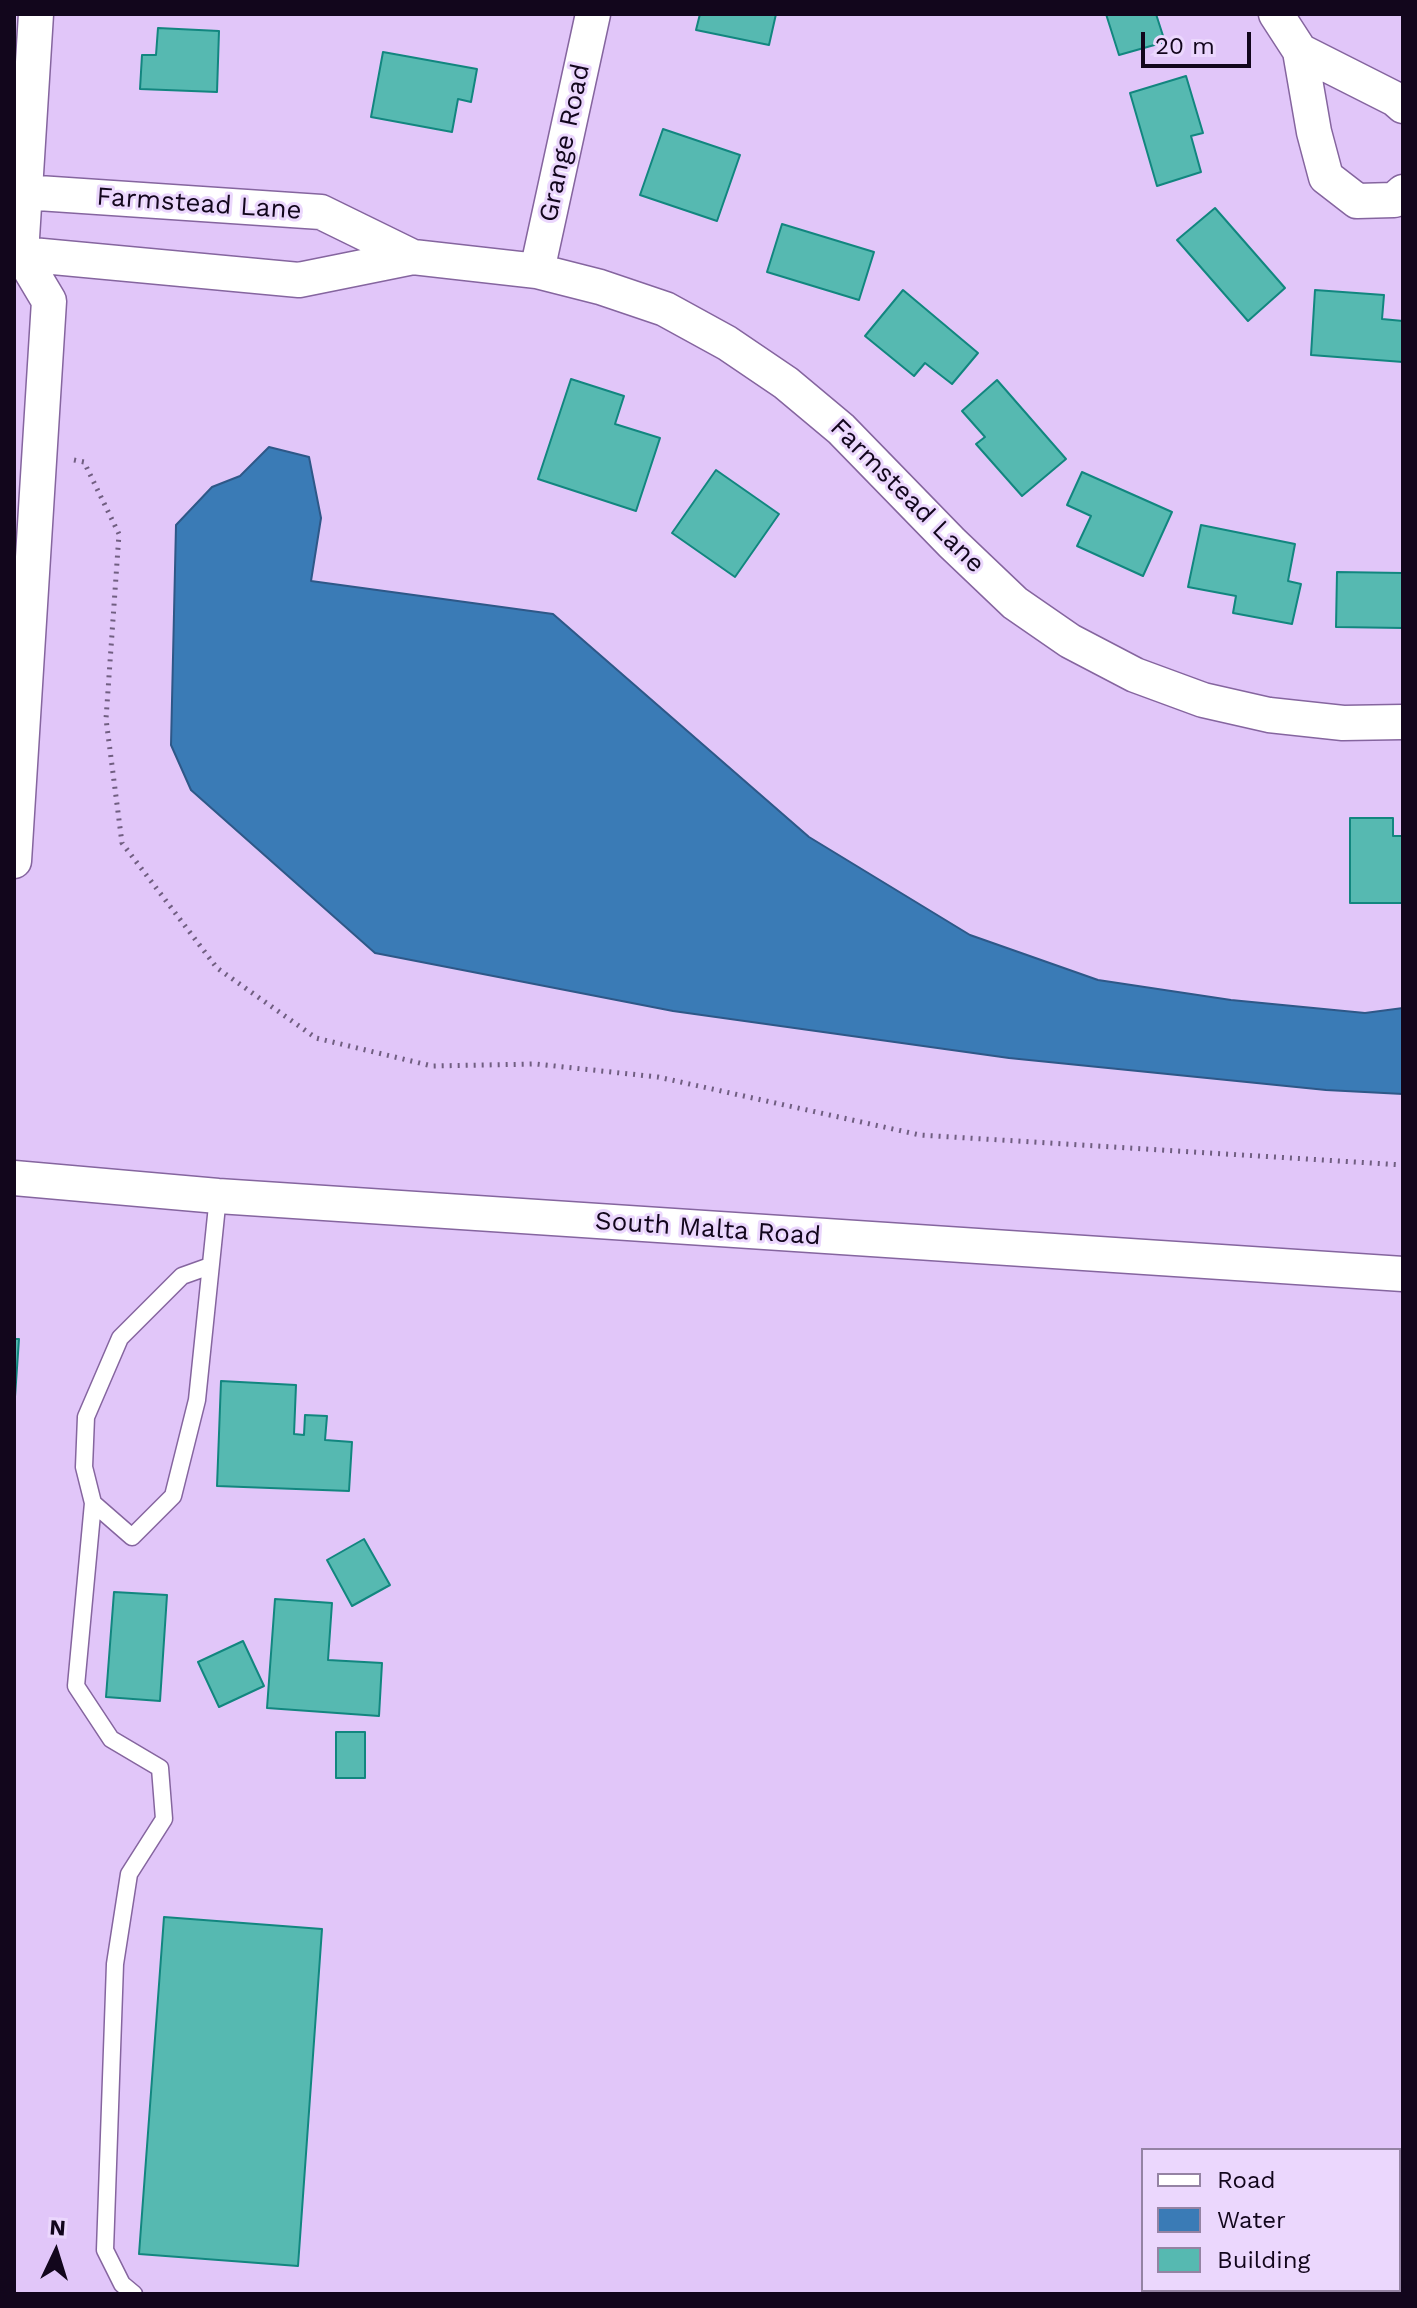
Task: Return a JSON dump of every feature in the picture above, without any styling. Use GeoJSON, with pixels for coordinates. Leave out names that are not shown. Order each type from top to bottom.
{"type":"FeatureCollection","features":[{"type":"Feature","properties":{"kind":"street"},"geometry":{"type":"LineString","coordinates":[[14,861],[25,502],[40,454],[49,301],[18,258],[36,14]]}},
{"type":"Feature","properties":{"kind":"street","name":"Grange Road"},"geometry":{"type":"LineString","coordinates":[[537,271],[593,14]]}},
{"type":"Feature","properties":{"kind":"street"},"geometry":{"type":"LineString","coordinates":[[1276,14],[1300,51],[1314,132],[1326,177],[1357,201],[1394,200],[1403,192]]}},
{"type":"Feature","properties":{"kind":"street"},"geometry":{"type":"LineString","coordinates":[[1300,51],[1395,99],[1403,106]]}},
{"type":"Feature","properties":{"kind":"street","name":"Farmstead Lane"},"geometry":{"type":"LineString","coordinates":[[23,192],[321,212],[413,257]]}},
{"type":"Feature","properties":{"kind":"street","name":"Farmstead Lane"},"geometry":{"type":"LineString","coordinates":[[18,258],[299,280],[413,257],[537,271],[600,287],[665,309],[727,343],[786,383],[841,429],[1015,603],[1083,648],[1135,675],[1203,700],[1269,715],[1343,723],[1403,722]]}},
{"type":"Feature","properties":{"kind":"street","name":"South Malta Road"},"geometry":{"type":"LineString","coordinates":[[14,1178],[218,1196],[1403,1274]]}},
{"type":"Feature","properties":{"kind":"lane"},"geometry":{"type":"LineString","coordinates":[[93,1503],[132,1537],[173,1496],[197,1400],[218,1196]]}},
{"type":"Feature","properties":{"kind":"lane"},"geometry":{"type":"LineString","coordinates":[[134,2294],[122,2284],[105,2250],[115,1964],[129,1874],[164,1819],[160,1768],[111,1739],[76,1686],[93,1503],[84,1467],[86,1417],[120,1338],[182,1276],[210,1266]]}},
{"type":"Feature","properties":{"kind":"path"},"geometry":{"type":"LineString","coordinates":[[40,454],[84,462],[119,534],[106,719],[122,843],[217,968],[316,1038],[432,1066],[536,1064],[658,1077],[920,1135],[1403,1165]]}},
{"type":"Feature","properties":{"kind":"water"},"geometry":{"type":"Polygon","coordinates":[[[269,447],[309,457],[321,518],[311,581],[553,614],[809,837],[970,935],[1098,980],[1231,1000],[1365,1013],[1403,1008],[1403,1094],[1326,1090],[1009,1058],[673,1011],[375,953],[191,790],[171,745],[176,525],[212,487],[240,476],[269,447]]]}},
{"type":"Feature","properties":{"kind":"building"},"geometry":{"type":"Polygon","coordinates":[[[700,14],[776,14],[769,45],[696,30],[700,14]]]}},
{"type":"Feature","properties":{"kind":"building"},"geometry":{"type":"Polygon","coordinates":[[[1106,14],[1156,14],[1165,42],[1119,55],[1106,14]]]}},
{"type":"Feature","properties":{"kind":"building"},"geometry":{"type":"Polygon","coordinates":[[[158,28],[219,31],[217,92],[140,89],[142,55],[156,55],[158,28]]]}},
{"type":"Feature","properties":{"kind":"building"},"geometry":{"type":"Polygon","coordinates":[[[383,52],[477,69],[471,102],[458,99],[452,132],[371,117],[383,52]]]}},
{"type":"Feature","properties":{"kind":"building"},"geometry":{"type":"Polygon","coordinates":[[[1186,76],[1203,133],[1191,136],[1201,172],[1157,186],[1130,93],[1186,76]]]}},
{"type":"Feature","properties":{"kind":"building"},"geometry":{"type":"Polygon","coordinates":[[[663,129],[740,155],[717,221],[640,195],[663,129]]]}},
{"type":"Feature","properties":{"kind":"building"},"geometry":{"type":"Polygon","coordinates":[[[1215,208],[1285,288],[1248,321],[1177,240],[1215,208]]]}},
{"type":"Feature","properties":{"kind":"building"},"geometry":{"type":"Polygon","coordinates":[[[782,224],[874,252],[859,300],[767,272],[782,224]]]}},
{"type":"Feature","properties":{"kind":"building"},"geometry":{"type":"Polygon","coordinates":[[[903,290],[978,353],[952,384],[925,363],[914,376],[865,336],[903,290]]]}},
{"type":"Feature","properties":{"kind":"building"},"geometry":{"type":"Polygon","coordinates":[[[1315,290],[1384,295],[1382,319],[1403,321],[1403,362],[1311,355],[1315,290]]]}},
{"type":"Feature","properties":{"kind":"building"},"geometry":{"type":"Polygon","coordinates":[[[571,379],[624,396],[615,424],[660,438],[636,511],[538,479],[571,379]]]}},
{"type":"Feature","properties":{"kind":"building"},"geometry":{"type":"Polygon","coordinates":[[[997,380],[1066,459],[1022,496],[976,444],[985,437],[962,411],[997,380]]]}},
{"type":"Feature","properties":{"kind":"building"},"geometry":{"type":"Polygon","coordinates":[[[716,470],[779,514],[735,577],[672,533],[716,470]]]}},
{"type":"Feature","properties":{"kind":"building"},"geometry":{"type":"Polygon","coordinates":[[[1082,472],[1172,512],[1143,576],[1077,546],[1091,516],[1067,505],[1082,472]]]}},
{"type":"Feature","properties":{"kind":"building"},"geometry":{"type":"Polygon","coordinates":[[[1201,525],[1295,544],[1288,581],[1301,584],[1292,624],[1233,613],[1236,596],[1188,587],[1201,525]]]}},
{"type":"Feature","properties":{"kind":"building"},"geometry":{"type":"Polygon","coordinates":[[[1337,572],[1403,573],[1403,628],[1336,627],[1337,572]]]}},
{"type":"Feature","properties":{"kind":"building"},"geometry":{"type":"Polygon","coordinates":[[[1350,818],[1393,818],[1393,836],[1403,836],[1403,903],[1350,903],[1350,818]]]}},
{"type":"Feature","properties":{"kind":"building"},"geometry":{"type":"Polygon","coordinates":[[[14,1339],[19,1339],[14,1411],[14,1339]]]}},
{"type":"Feature","properties":{"kind":"building"},"geometry":{"type":"Polygon","coordinates":[[[221,1381],[296,1385],[294,1434],[304,1435],[305,1415],[327,1416],[325,1440],[352,1442],[349,1491],[217,1486],[221,1381]]]}},
{"type":"Feature","properties":{"kind":"building"},"geometry":{"type":"Polygon","coordinates":[[[364,1539],[390,1585],[352,1606],[327,1560],[364,1539]]]}},
{"type":"Feature","properties":{"kind":"building"},"geometry":{"type":"Polygon","coordinates":[[[114,1592],[167,1595],[160,1701],[106,1697],[114,1592]]]}},
{"type":"Feature","properties":{"kind":"building"},"geometry":{"type":"Polygon","coordinates":[[[275,1599],[332,1603],[328,1660],[382,1663],[379,1716],[267,1708],[275,1599]]]}},
{"type":"Feature","properties":{"kind":"building"},"geometry":{"type":"Polygon","coordinates":[[[243,1641],[264,1686],[219,1707],[198,1662],[243,1641]]]}},
{"type":"Feature","properties":{"kind":"building"},"geometry":{"type":"Polygon","coordinates":[[[336,1732],[365,1732],[365,1778],[336,1778],[336,1732]]]}},
{"type":"Feature","properties":{"kind":"building"},"geometry":{"type":"Polygon","coordinates":[[[164,1917],[322,1929],[298,2266],[139,2254],[164,1917]]]}}]}
